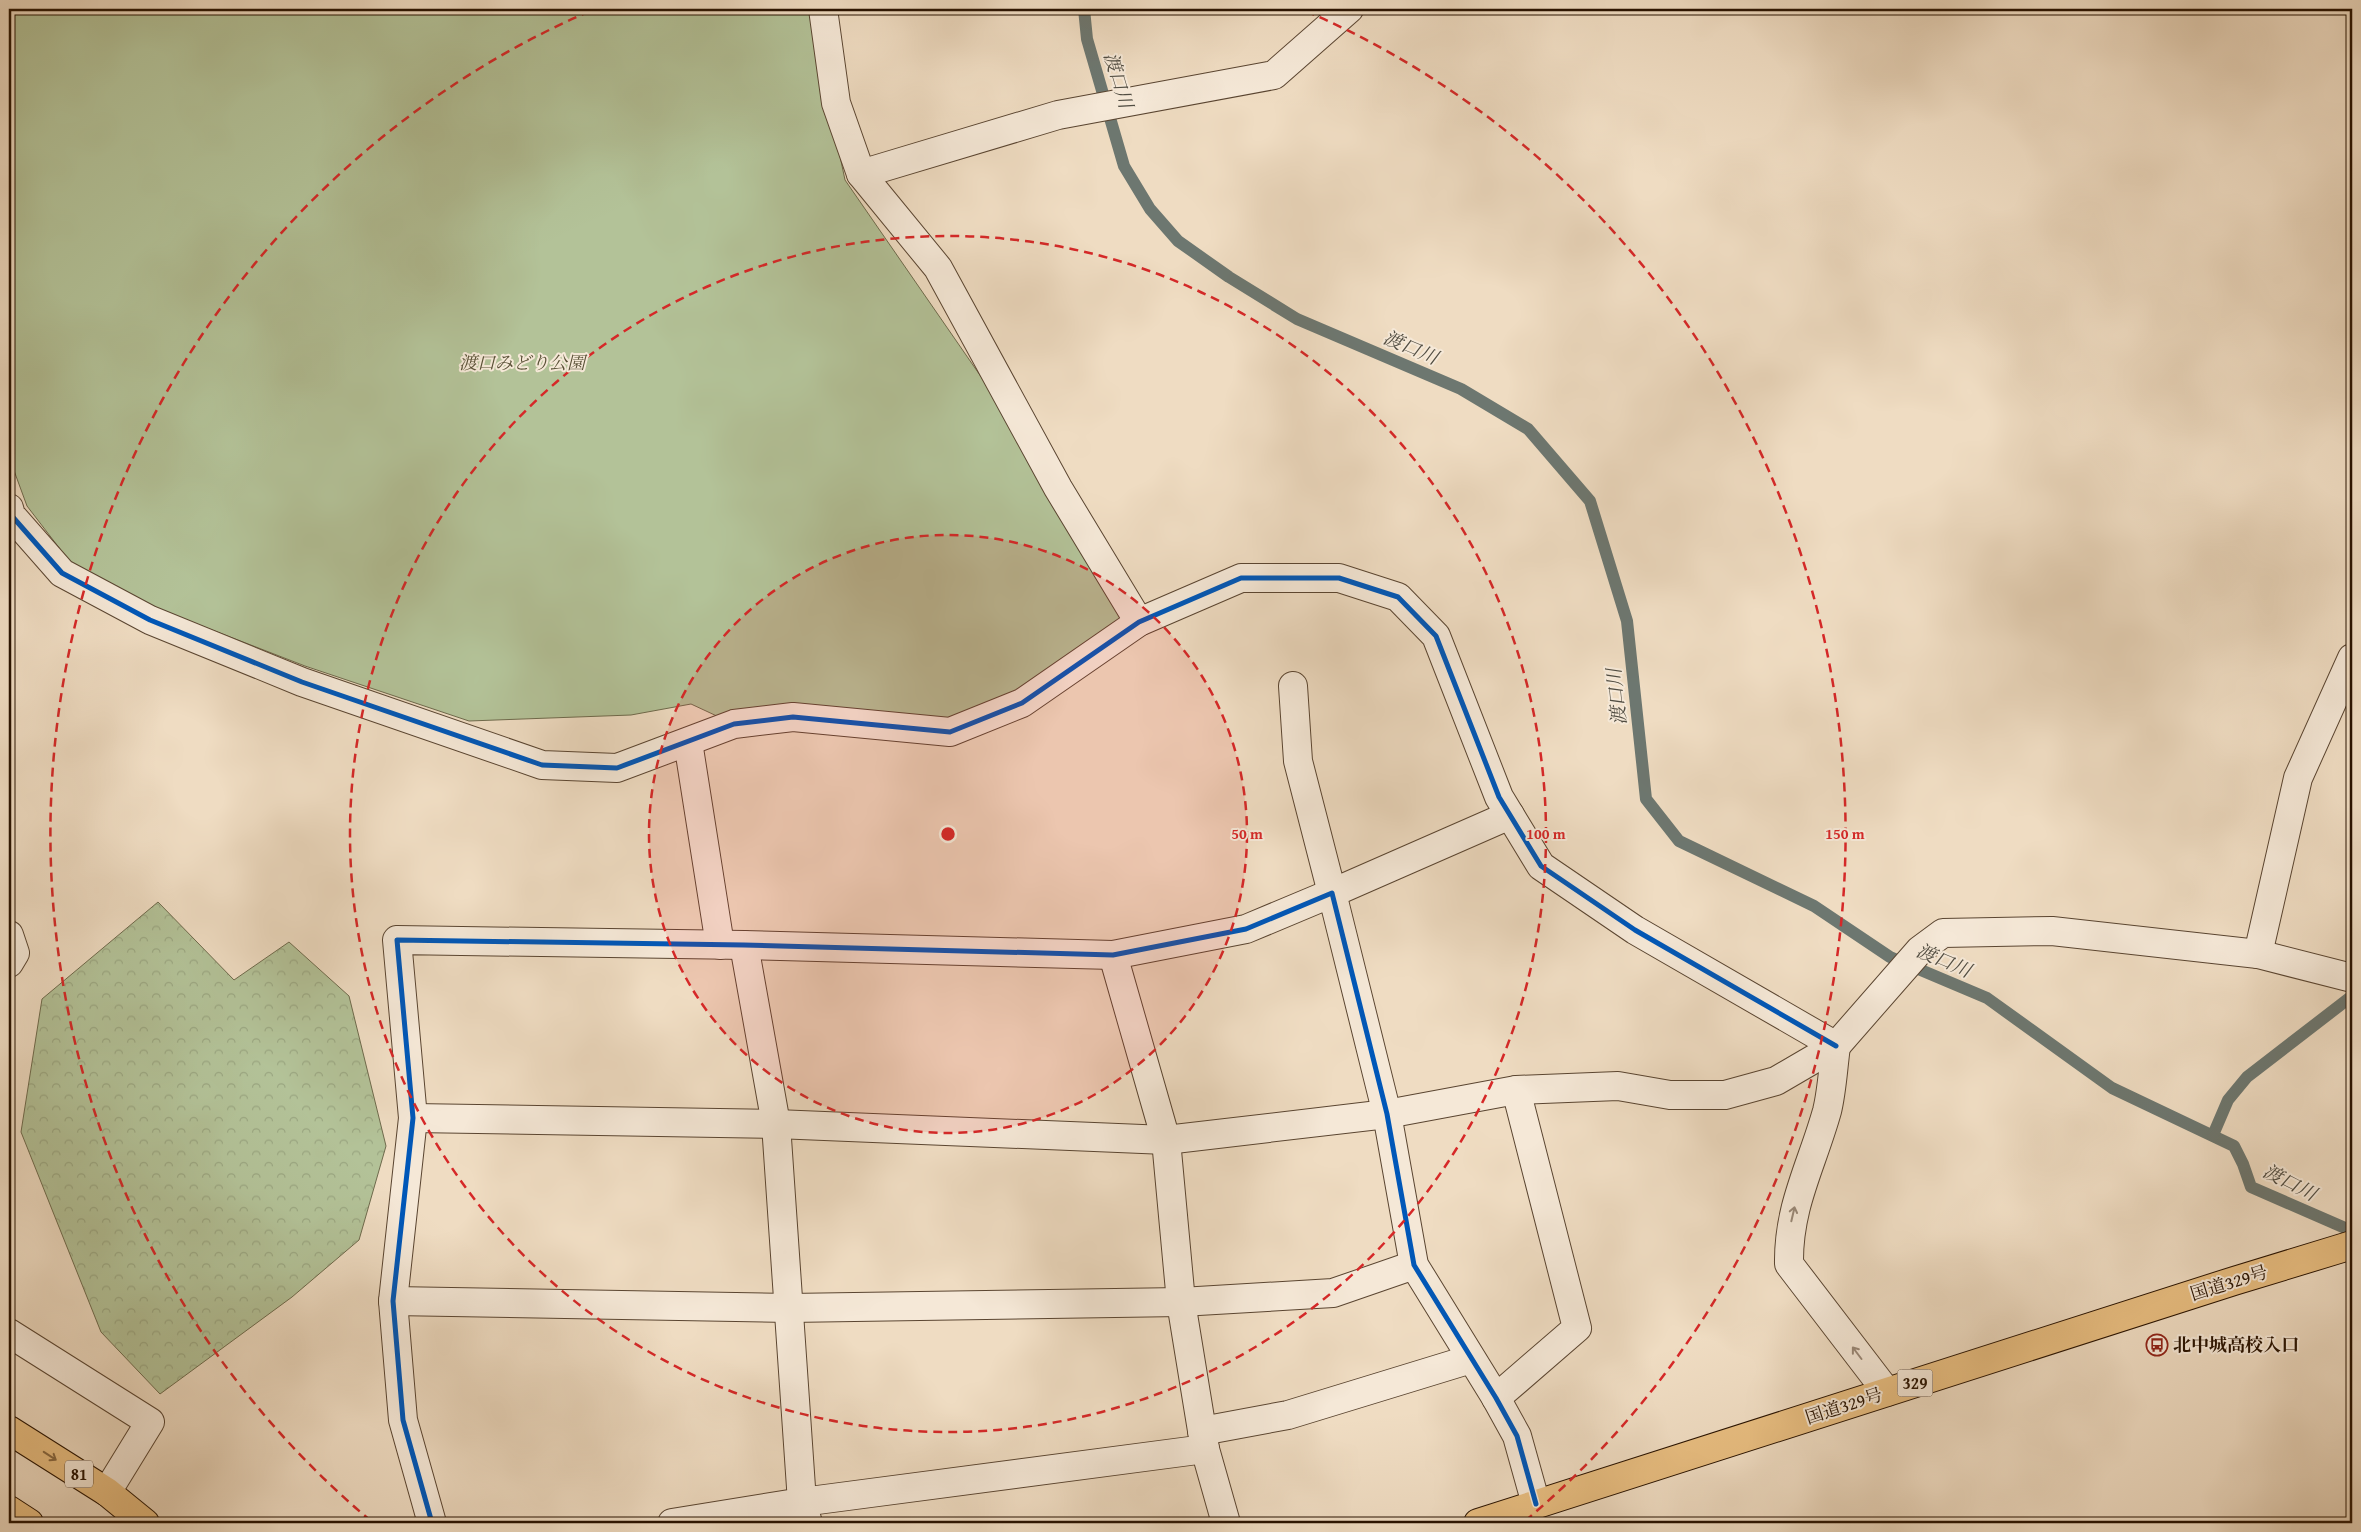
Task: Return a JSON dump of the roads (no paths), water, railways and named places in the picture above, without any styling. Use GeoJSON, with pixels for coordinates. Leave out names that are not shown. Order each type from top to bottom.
{"type":"FeatureCollection","features":[{"type":"Feature","properties":{"kind":"main road","name":"国道329号"},"geometry":{"type":"LineString","coordinates":[[1478,1523],[1886,1392],[2352,1246]]}},
{"type":"Feature","properties":{"kind":"main road","name":"81"},"geometry":{"type":"LineString","coordinates":[[9,1430],[107,1492],[145,1523]]}},
{"type":"Feature","properties":{"kind":"main road"},"geometry":{"type":"LineString","coordinates":[[9,1510],[29,1523]]}},
{"type":"Feature","properties":{"kind":"street"},"geometry":{"type":"LineString","coordinates":[[823,9],[836,103],[861,174],[938,268],[1058,488],[1139,622]]}},
{"type":"Feature","properties":{"kind":"street"},"geometry":{"type":"LineString","coordinates":[[861,174],[1058,115],[1274,75],[1349,9]]}},
{"type":"Feature","properties":{"kind":"street"},"geometry":{"type":"LineString","coordinates":[[9,508],[11,515],[62,573],[150,620],[302,682],[542,765],[616,768],[734,724],[794,717],[950,732],[1022,703],[1139,622],[1241,578],[1340,578],[1398,597],[1436,636],[1499,797],[1542,866],[1635,930],[1836,1046]]}},
{"type":"Feature","properties":{"kind":"street"},"geometry":{"type":"LineString","coordinates":[[2258,954],[2298,778],[2352,658]]}},
{"type":"Feature","properties":{"kind":"street"},"geometry":{"type":"LineString","coordinates":[[1293,686],[1298,760],[1387,1114],[1414,1265],[1496,1398],[1517,1436],[1536,1504]]}},
{"type":"Feature","properties":{"kind":"street"},"geometry":{"type":"LineString","coordinates":[[688,742],[732,945],[776,1124],[788,1308],[805,1512]]}},
{"type":"Feature","properties":{"kind":"street"},"geometry":{"type":"LineString","coordinates":[[432,1523],[403,1420],[392,1301],[413,1118],[397,940],[732,945],[1113,955],[1246,929],[1510,815]]}},
{"type":"Feature","properties":{"kind":"street"},"geometry":{"type":"LineString","coordinates":[[413,1118],[776,1124],[1166,1140],[1387,1114],[1516,1090],[1618,1086],[1670,1095],[1725,1095],[1776,1081],[1836,1046],[1920,950],[1943,933],[2052,931],[2258,954],[2352,978]]}},
{"type":"Feature","properties":{"kind":"street"},"geometry":{"type":"LineString","coordinates":[[9,935],[15,954],[9,963]]}},
{"type":"Feature","properties":{"kind":"street"},"geometry":{"type":"LineString","coordinates":[[1113,955],[1166,1140],[1180,1302],[1204,1440],[1226,1523]]}},
{"type":"Feature","properties":{"kind":"street"},"geometry":{"type":"LineString","coordinates":[[1836,1046],[1827,1110],[1793,1214],[1789,1240],[1789,1264],[1886,1392]]}},
{"type":"Feature","properties":{"kind":"street"},"geometry":{"type":"LineString","coordinates":[[1496,1398],[1577,1328],[1516,1090]]}},
{"type":"Feature","properties":{"kind":"street"},"geometry":{"type":"LineString","coordinates":[[392,1301],[788,1308],[1180,1302],[1333,1293],[1414,1265]]}},
{"type":"Feature","properties":{"kind":"street"},"geometry":{"type":"LineString","coordinates":[[9,1333],[150,1422],[107,1492]]}},
{"type":"Feature","properties":{"kind":"street"},"geometry":{"type":"LineString","coordinates":[[672,1523],[805,1512],[1204,1440],[1471,1358]]}},
{"type":"Feature","properties":{"kind":"waterway","name":"渡口川"},"geometry":{"type":"LineString","coordinates":[[1084,9],[1087,39],[1124,166],[1150,209],[1178,241],[1229,277],[1297,319],[1461,389],[1528,429],[1590,501],[1627,621],[1646,799],[1679,841],[1814,906],[1890,957],[1987,998],[2112,1088],[2234,1146],[2251,1187],[2352,1231]]}},
{"type":"Feature","properties":{"kind":"waterway"},"geometry":{"type":"LineString","coordinates":[[2213,1135],[2228,1100],[2247,1077],[2352,996]]}},
{"type":"Feature","properties":{"kind":"place","name":"北中城高校入口"},"geometry":{"type":"Point","coordinates":[2157,1345]}},
{"type":"Feature","properties":{"kind":"park label","name":"渡口みどり公園"},"geometry":{"type":"Point","coordinates":[522,363]}}]}
